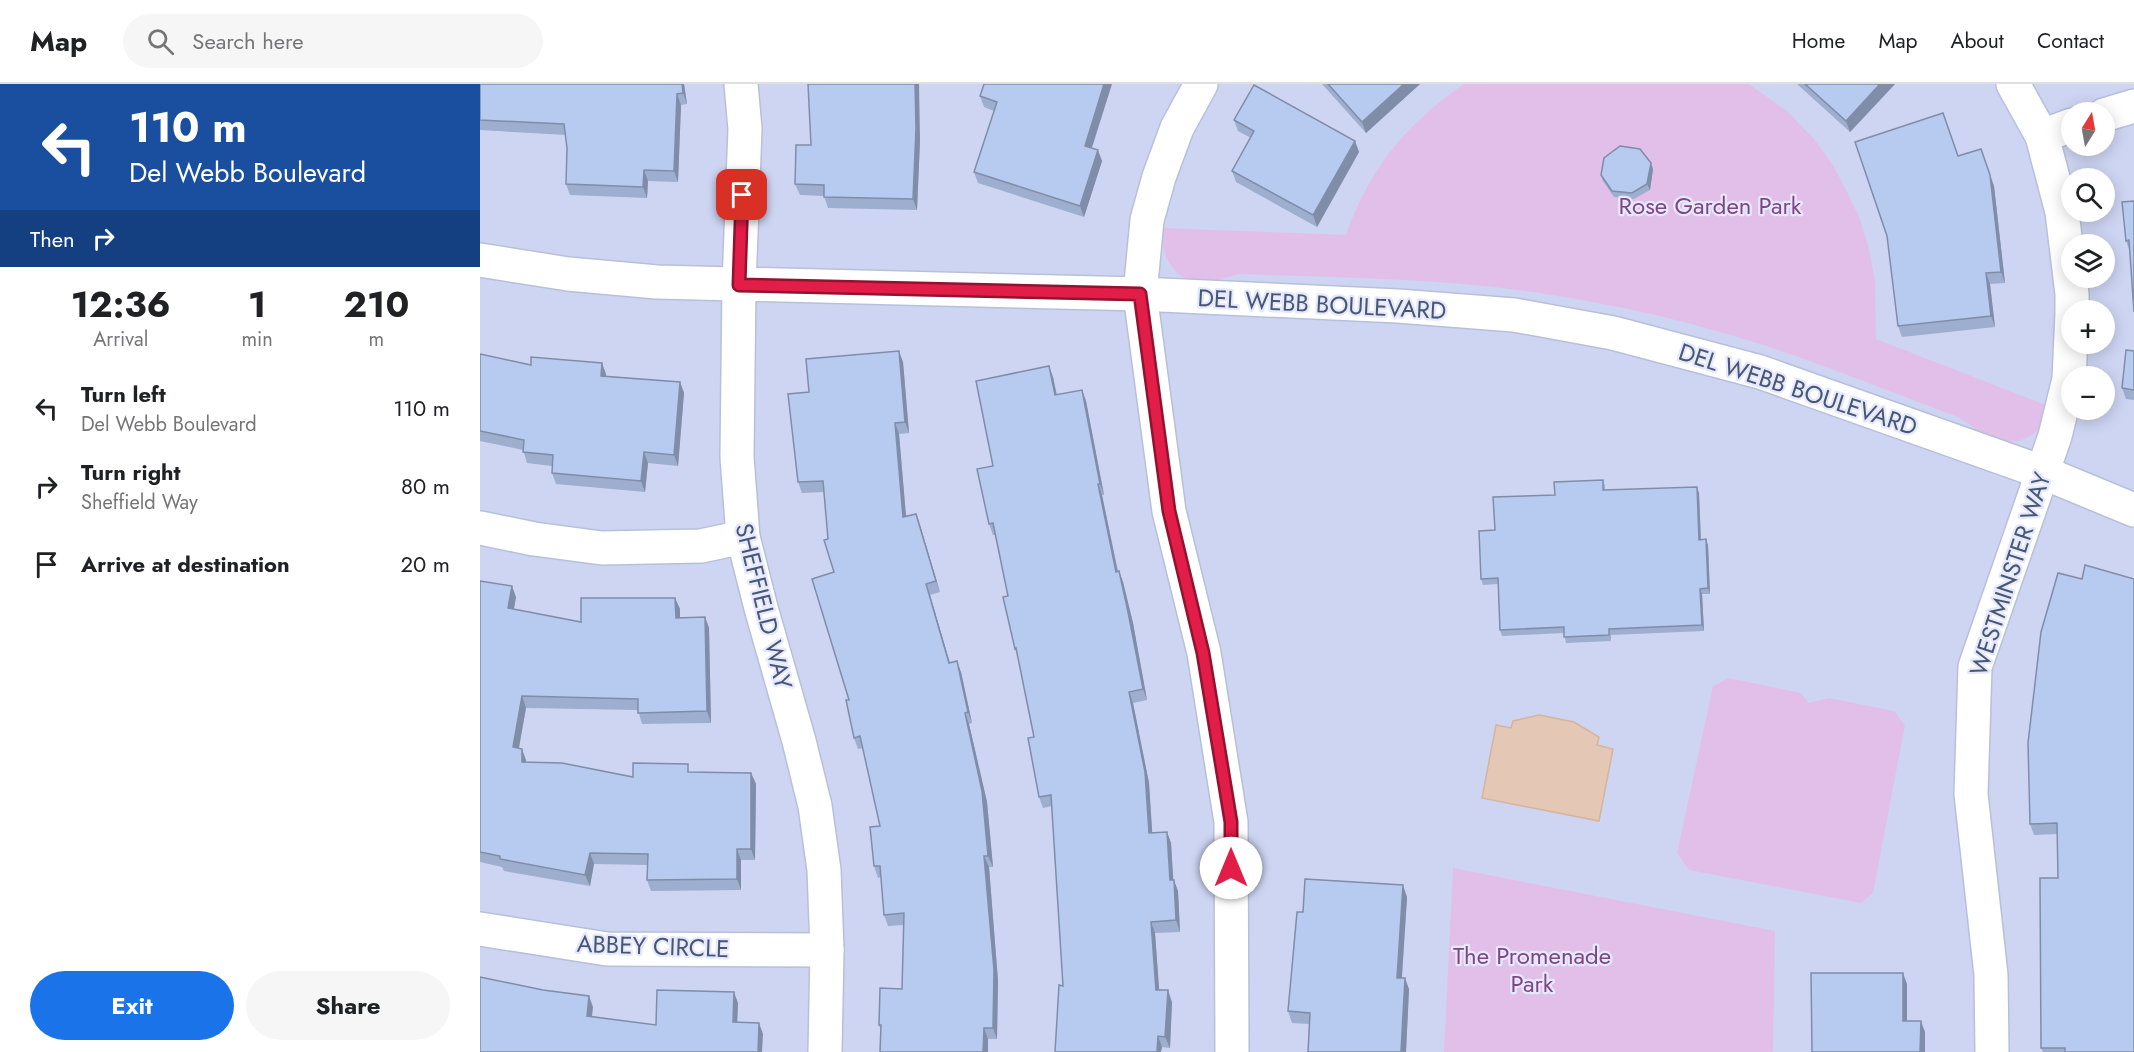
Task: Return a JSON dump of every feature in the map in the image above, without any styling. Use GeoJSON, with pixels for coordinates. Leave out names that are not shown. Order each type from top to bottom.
{"type":"FeatureCollection","features":[{"type":"Feature","properties":{"kind":"street","name":"SHEFFIELD WAY"},"geometry":{"type":"LineString","coordinates":[[741,84],[745,129],[739,285],[737,458],[743,537],[815,806],[825,870],[827,950],[825,1052]]}},
{"type":"Feature","properties":{"kind":"street"},"geometry":{"type":"LineString","coordinates":[[1202,84],[1177,128],[1159,177],[1147,220],[1140,294],[1169,511],[1203,653],[1231,822],[1232,1052]]}},
{"type":"Feature","properties":{"kind":"street","name":"WESTMINSTER WAY"},"geometry":{"type":"LineString","coordinates":[[2013,84],[2056,130],[2061,212],[2072,300]]}},
{"type":"Feature","properties":{"kind":"street"},"geometry":{"type":"LineString","coordinates":[[2115,112],[2134,106]]}},
{"type":"Feature","properties":{"kind":"street","name":"DEL WEBB BOULEVARD"},"geometry":{"type":"LineString","coordinates":[[480,260],[579,275],[657,282],[1140,294],[1398,306],[1514,315],[1613,333],[1760,372],[2042,471],[2134,510]]}},
{"type":"Feature","properties":{"kind":"street","name":"WESTMINSTER WAY"},"geometry":{"type":"LineString","coordinates":[[1992,1052],[1991,975],[1971,794],[1975,667],[2055,436],[2069,379],[2070,354]]}},
{"type":"Feature","properties":{"kind":"street"},"geometry":{"type":"LineString","coordinates":[[480,528],[534,539],[602,548],[701,546],[743,537]]}},
{"type":"Feature","properties":{"kind":"street","name":"ABBEY CIRCLE"},"geometry":{"type":"LineString","coordinates":[[480,929],[607,949],[827,950]]}},
{"type":"Feature","properties":{"kind":"shaded area"},"geometry":{"type":"Polygon","coordinates":[[[480,84],[2134,84],[2134,1052],[480,1052],[480,84]]]}},
{"type":"Feature","properties":{"kind":"shaded area"},"geometry":{"type":"Polygon","coordinates":[[[1539,715],[1574,722],[1599,737],[1597,745],[1613,749],[1599,821],[1482,798],[1496,725],[1511,728],[1513,721],[1539,715]]]}},
{"type":"Feature","properties":{"kind":"green space","name":"Rose Garden Park"},"geometry":{"type":"Polygon","coordinates":[[[1464,84],[1749,84],[1788,112],[1814,139],[1833,165],[1847,192],[1860,219],[1869,249],[1875,281],[1876,339],[2048,406],[2043,425],[2032,435],[2018,441],[2000,441],[1958,417],[1788,353],[1682,322],[1601,303],[1508,289],[1393,280],[1239,274],[1214,281],[1194,282],[1181,276],[1170,265],[1164,250],[1164,228],[1346,235],[1366,189],[1392,150],[1424,115],[1464,84]]]}},
{"type":"Feature","properties":{"kind":"green space"},"geometry":{"type":"Polygon","coordinates":[[[1729,678],[1800,693],[1809,703],[1829,698],[1894,711],[1905,725],[1873,893],[1861,903],[1689,870],[1677,853],[1713,686],[1729,678]]]}},
{"type":"Feature","properties":{"kind":"green space","name":"The Promenade Park"},"geometry":{"type":"Polygon","coordinates":[[[1453,868],[1775,931],[1773,1052],[1444,1052],[1453,868]]]}},
{"type":"Feature","properties":{"kind":"building"},"geometry":{"type":"Polygon","coordinates":[[[480,84],[682,84],[683,93],[677,94],[674,171],[644,170],[643,187],[566,184],[567,148],[564,124],[480,120],[480,84]]]}},
{"type":"Feature","properties":{"kind":"building"},"geometry":{"type":"Polygon","coordinates":[[[808,84],[915,84],[913,199],[824,197],[824,185],[795,184],[796,145],[811,145],[808,84]]]}},
{"type":"Feature","properties":{"kind":"building"},"geometry":{"type":"Polygon","coordinates":[[[984,84],[1104,84],[1085,146],[1098,150],[1080,206],[974,172],[997,102],[980,96],[984,84]]]}},
{"type":"Feature","properties":{"kind":"building"},"geometry":{"type":"Polygon","coordinates":[[[1328,84],[1404,84],[1362,122],[1328,84]]]}},
{"type":"Feature","properties":{"kind":"building"},"geometry":{"type":"Polygon","coordinates":[[[1805,84],[1880,84],[1846,121],[1805,84]]]}},
{"type":"Feature","properties":{"kind":"building"},"geometry":{"type":"Polygon","coordinates":[[[1254,85],[1355,141],[1313,215],[1232,171],[1254,131],[1234,120],[1254,85]]]}},
{"type":"Feature","properties":{"kind":"building"},"geometry":{"type":"Polygon","coordinates":[[[1943,113],[1958,156],[1981,149],[1990,175],[2001,272],[1986,273],[1991,316],[1898,326],[1887,236],[1855,142],[1943,113]]]}},
{"type":"Feature","properties":{"kind":"building"},"geometry":{"type":"Polygon","coordinates":[[[1620,146],[1640,149],[1651,163],[1647,184],[1632,193],[1612,191],[1601,175],[1604,158],[1620,146]]]}},
{"type":"Feature","properties":{"kind":"building"},"geometry":{"type":"Polygon","coordinates":[[[2134,201],[2134,312],[2129,240],[2126,241],[2122,202],[2134,201]]]}},
{"type":"Feature","properties":{"kind":"building"},"geometry":{"type":"Polygon","coordinates":[[[2126,350],[2134,351],[2134,390],[2122,388],[2126,350]]]}},
{"type":"Feature","properties":{"kind":"building"},"geometry":{"type":"Polygon","coordinates":[[[899,351],[905,422],[895,423],[903,517],[916,514],[936,581],[926,584],[949,663],[957,661],[968,712],[965,713],[982,791],[988,856],[984,856],[994,970],[993,1028],[984,1028],[983,1052],[880,1052],[880,988],[902,989],[904,913],[884,915],[880,866],[874,866],[870,827],[880,826],[860,736],[854,738],[846,700],[849,700],[812,579],[834,572],[824,540],[828,539],[823,481],[798,482],[788,394],[809,392],[806,359],[899,351]]]}},
{"type":"Feature","properties":{"kind":"building"},"geometry":{"type":"Polygon","coordinates":[[[480,354],[531,365],[531,357],[602,363],[601,376],[680,382],[674,455],[644,452],[641,481],[552,473],[553,455],[523,452],[524,440],[480,431],[480,354]]]}},
{"type":"Feature","properties":{"kind":"building"},"geometry":{"type":"Polygon","coordinates":[[[1049,366],[1055,395],[1082,390],[1100,484],[1098,484],[1116,572],[1119,571],[1128,612],[1143,689],[1129,692],[1145,772],[1149,833],[1167,832],[1170,880],[1174,880],[1176,920],[1151,922],[1156,990],[1168,990],[1165,1037],[1158,1036],[1157,1052],[1055,1052],[1059,985],[1063,986],[1051,795],[1039,797],[1028,738],[1034,737],[1003,597],[1008,596],[993,523],[989,524],[977,469],[993,466],[976,381],[1049,366]]]}},
{"type":"Feature","properties":{"kind":"building"},"geometry":{"type":"Polygon","coordinates":[[[1603,480],[1603,490],[1697,487],[1699,540],[1706,539],[1708,588],[1700,589],[1702,625],[1609,629],[1609,635],[1564,637],[1564,627],[1500,630],[1498,578],[1481,579],[1479,531],[1495,530],[1493,497],[1555,495],[1554,482],[1603,480]]]}},
{"type":"Feature","properties":{"kind":"building"},"geometry":{"type":"Polygon","coordinates":[[[2085,565],[2134,579],[2134,1052],[2065,1052],[2065,1048],[2041,1048],[2040,878],[2058,878],[2057,823],[2030,824],[2028,743],[2041,632],[2058,573],[2082,579],[2085,565]]]}},
{"type":"Feature","properties":{"kind":"building"},"geometry":{"type":"Polygon","coordinates":[[[480,581],[512,586],[508,608],[581,622],[581,598],[675,598],[676,618],[705,617],[707,711],[638,713],[638,699],[522,696],[513,747],[522,749],[522,762],[562,763],[633,777],[633,763],[688,764],[688,772],[751,773],[751,849],[737,849],[737,879],[647,880],[648,854],[590,853],[585,875],[500,859],[500,856],[480,852],[480,581]]]}},
{"type":"Feature","properties":{"kind":"building"},"geometry":{"type":"Polygon","coordinates":[[[1305,879],[1403,885],[1397,978],[1405,978],[1401,1052],[1308,1052],[1310,1013],[1288,1011],[1297,912],[1303,912],[1305,879]]]}},
{"type":"Feature","properties":{"kind":"building"},"geometry":{"type":"Polygon","coordinates":[[[1811,973],[1903,973],[1903,1021],[1921,1021],[1920,1052],[1812,1052],[1811,973]]]}},
{"type":"Feature","properties":{"kind":"building"},"geometry":{"type":"Polygon","coordinates":[[[480,977],[543,990],[589,996],[587,1016],[656,1025],[657,990],[734,992],[733,1022],[759,1023],[758,1052],[480,1052],[480,977]]]}},
{"type":"Feature","properties":{"kind":"route"},"geometry":{"type":"LineString","coordinates":[[742,195],[739,285],[1140,294],[1169,511],[1203,653],[1231,822],[1231,868]]}}]}
